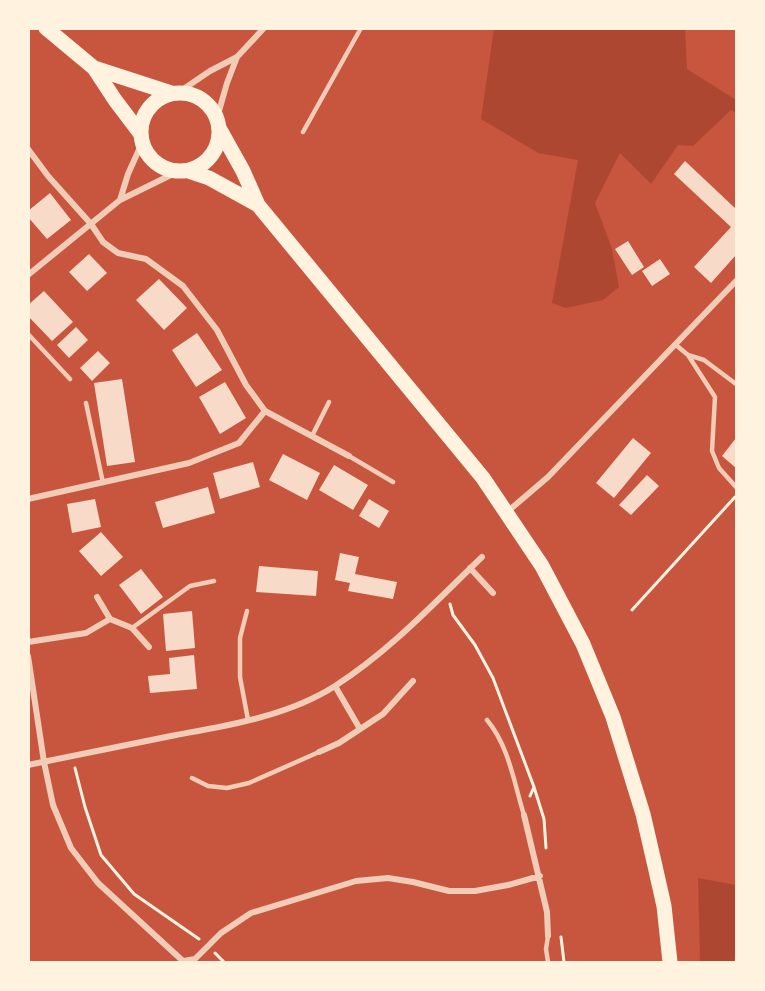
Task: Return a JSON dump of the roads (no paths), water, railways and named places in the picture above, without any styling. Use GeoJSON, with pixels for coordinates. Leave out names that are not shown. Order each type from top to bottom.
{"type":"FeatureCollection","features":[{"type":"Feature","properties":{"kind":"main road"},"geometry":{"type":"LineString","coordinates":[[46,28],[94,68],[141,138],[147,154],[155,163],[165,169],[210,178],[258,205]]}},
{"type":"Feature","properties":{"kind":"main road"},"geometry":{"type":"LineString","coordinates":[[94,68],[175,93],[191,94],[202,99],[211,108],[258,205],[483,478],[542,566],[583,644],[613,717],[643,814],[664,906],[670,963]]}},
{"type":"Feature","properties":{"kind":"main road"},"geometry":{"type":"LineString","coordinates":[[141,138],[145,112],[161,97],[175,93]]}},
{"type":"Feature","properties":{"kind":"main road"},"geometry":{"type":"LineString","coordinates":[[182,171],[197,168],[212,155],[216,147],[218,123]]}},
{"type":"Feature","properties":{"kind":"street"},"geometry":{"type":"LineString","coordinates":[[175,93],[237,57],[264,28]]}},
{"type":"Feature","properties":{"kind":"street"},"geometry":{"type":"LineString","coordinates":[[218,123],[227,83],[237,57]]}},
{"type":"Feature","properties":{"kind":"street"},"geometry":{"type":"LineString","coordinates":[[120,200],[141,138]]}},
{"type":"Feature","properties":{"kind":"street"},"geometry":{"type":"LineString","coordinates":[[28,149],[48,176],[92,224],[103,242],[118,253],[146,259],[183,286],[217,330],[246,385],[265,411],[349,456]]}},
{"type":"Feature","properties":{"kind":"street"},"geometry":{"type":"LineString","coordinates":[[28,275],[120,200],[182,171]]}},
{"type":"Feature","properties":{"kind":"street"},"geometry":{"type":"LineString","coordinates":[[507,512],[548,477],[736,281]]}},
{"type":"Feature","properties":{"kind":"street"},"geometry":{"type":"LineString","coordinates":[[28,499],[189,463],[210,456],[238,443],[265,411]]}},
{"type":"Feature","properties":{"kind":"street"},"geometry":{"type":"LineString","coordinates":[[28,765],[248,720],[276,713],[314,697],[335,686],[398,639],[482,557]]}},
{"type":"Feature","properties":{"kind":"street"},"geometry":{"type":"LineString","coordinates":[[470,568],[493,593]]}},
{"type":"Feature","properties":{"kind":"street"},"geometry":{"type":"LineString","coordinates":[[97,597],[110,619],[132,628],[149,647]]}},
{"type":"Feature","properties":{"kind":"street"},"geometry":{"type":"LineString","coordinates":[[28,642],[86,633],[110,619]]}},
{"type":"Feature","properties":{"kind":"street"},"geometry":{"type":"LineString","coordinates":[[28,656],[53,805],[71,848],[98,883],[184,962],[195,959],[221,933],[251,913],[356,881],[388,878],[449,891],[475,891],[540,876]]}},
{"type":"Feature","properties":{"kind":"street"},"geometry":{"type":"LineString","coordinates":[[319,752],[339,743],[383,714],[413,681]]}},
{"type":"Feature","properties":{"kind":"street"},"geometry":{"type":"LineString","coordinates":[[335,686],[360,729]]}},
{"type":"Feature","properties":{"kind":"street"},"geometry":{"type":"LineString","coordinates":[[524,815],[540,876],[547,912],[548,936]]}},
{"type":"Feature","properties":{"kind":"lane"},"geometry":{"type":"LineString","coordinates":[[303,132],[361,28]]}},
{"type":"Feature","properties":{"kind":"lane"},"geometry":{"type":"LineString","coordinates":[[28,334],[70,379]]}},
{"type":"Feature","properties":{"kind":"lane"},"geometry":{"type":"LineString","coordinates":[[676,345],[688,355],[715,397],[711,451],[719,468],[736,487]]}},
{"type":"Feature","properties":{"kind":"lane"},"geometry":{"type":"LineString","coordinates":[[688,355],[704,360],[736,384]]}},
{"type":"Feature","properties":{"kind":"lane"},"geometry":{"type":"LineString","coordinates":[[312,436],[329,402]]}},
{"type":"Feature","properties":{"kind":"lane"},"geometry":{"type":"LineString","coordinates":[[86,403],[103,483]]}},
{"type":"Feature","properties":{"kind":"lane"},"geometry":{"type":"LineString","coordinates":[[349,456],[393,482]]}},
{"type":"Feature","properties":{"kind":"lane"},"geometry":{"type":"LineString","coordinates":[[132,628],[190,586],[214,580]]}},
{"type":"Feature","properties":{"kind":"lane"},"geometry":{"type":"LineString","coordinates":[[247,611],[240,638],[240,677],[248,720]]}},
{"type":"Feature","properties":{"kind":"lane"},"geometry":{"type":"LineString","coordinates":[[488,720],[505,749],[524,815]]}},
{"type":"Feature","properties":{"kind":"lane"},"geometry":{"type":"LineString","coordinates":[[192,778],[208,786],[227,788],[249,783],[319,752]]}},
{"type":"Feature","properties":{"kind":"lane"},"geometry":{"type":"LineString","coordinates":[[548,936],[546,949],[548,963]]}}]}
